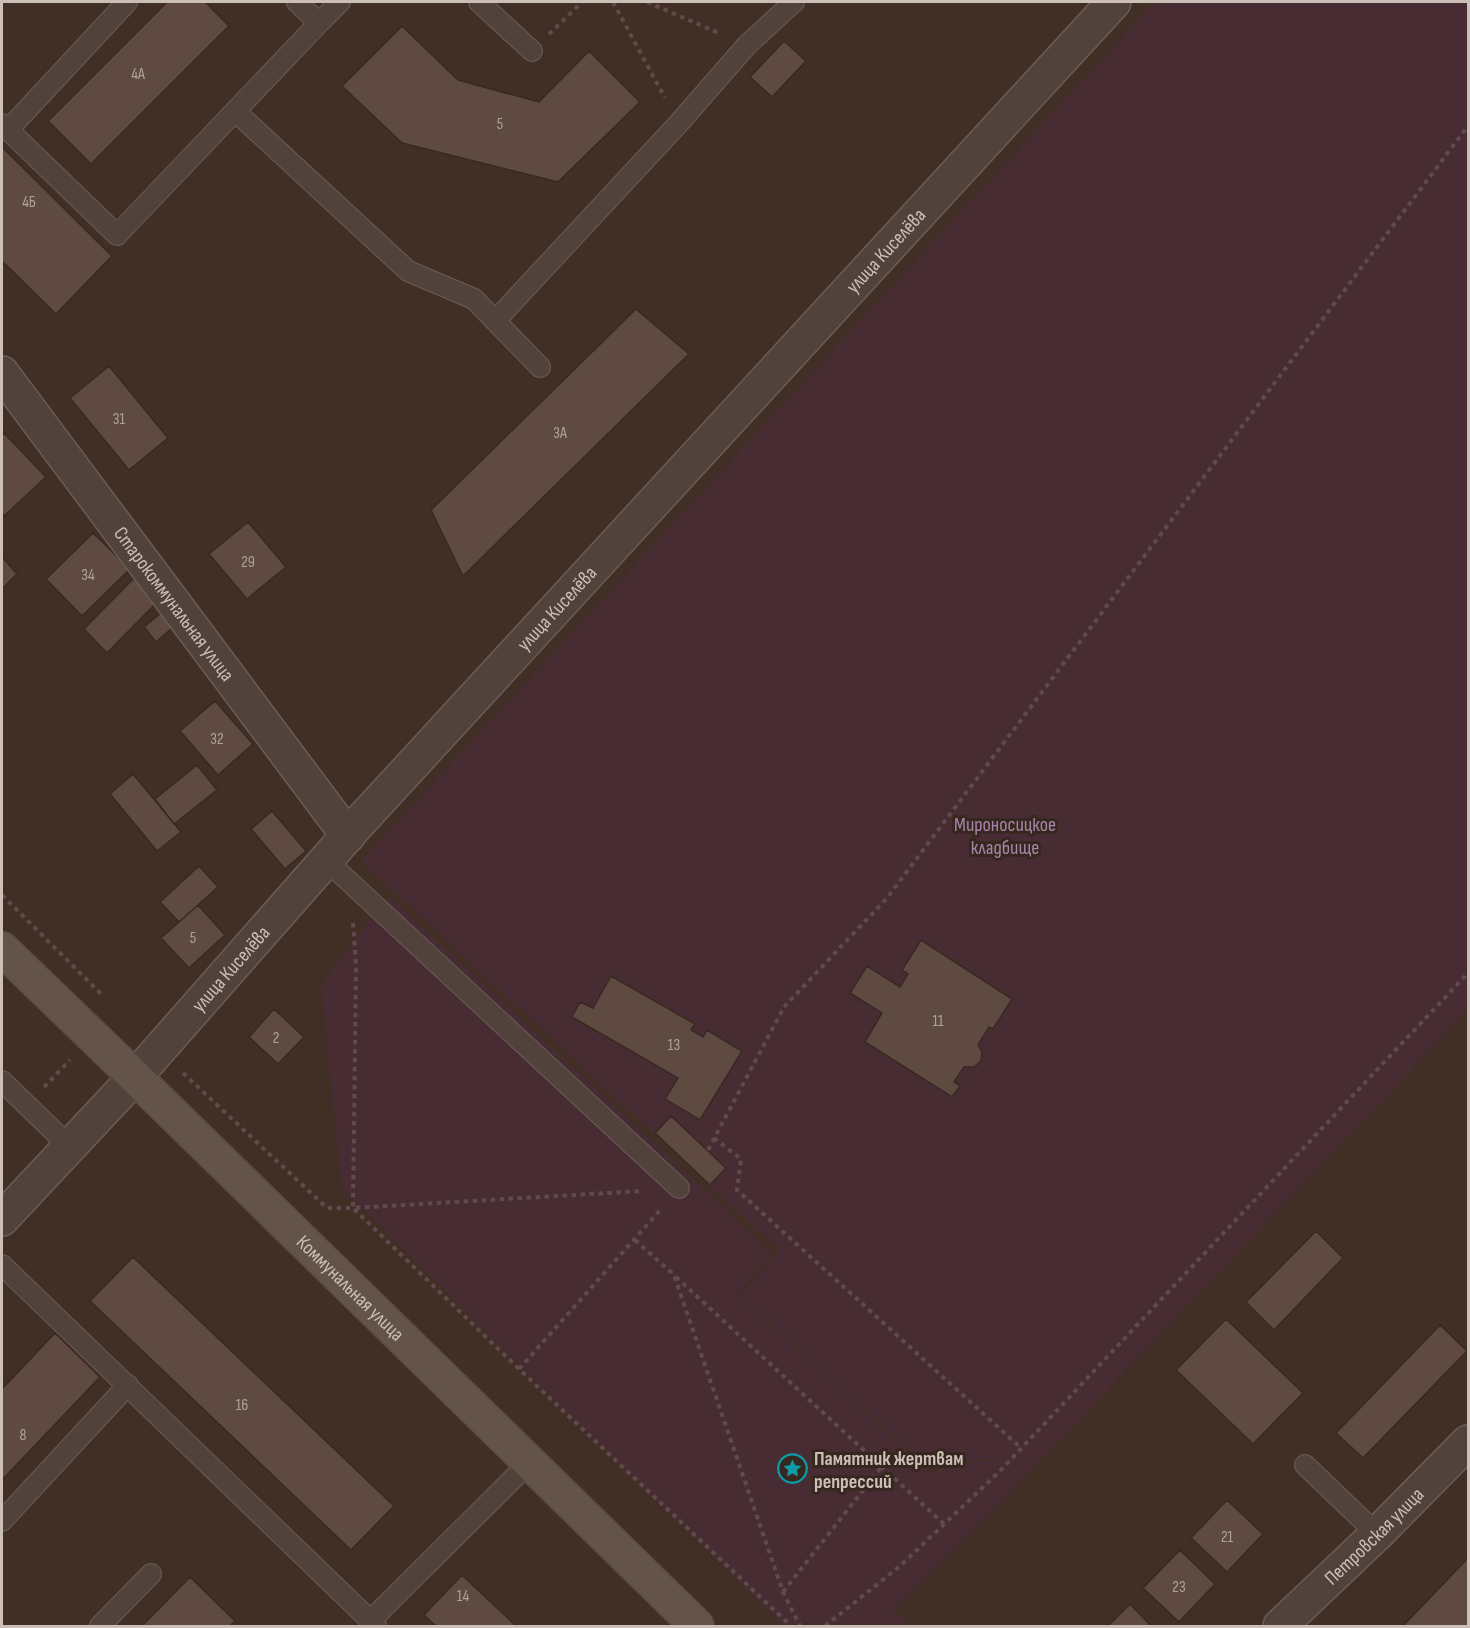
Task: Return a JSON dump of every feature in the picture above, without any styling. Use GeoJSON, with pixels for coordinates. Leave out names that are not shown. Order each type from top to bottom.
{"type":"FeatureCollection","features":[{"type":"Feature","properties":{"kind":"main road","name":"Коммунальная улица"},"geometry":{"type":"LineString","coordinates":[[2,949],[697,1626]]}},
{"type":"Feature","properties":{"kind":"street","name":"улица Киселёва"},"geometry":{"type":"LineString","coordinates":[[2,1219],[135,1077],[348,836],[1114,2]]}},
{"type":"Feature","properties":{"kind":"street","name":"Старокоммунальная улица"},"geometry":{"type":"LineString","coordinates":[[2,373],[348,836]]}},
{"type":"Feature","properties":{"kind":"street","name":"Петровская улица"},"geometry":{"type":"LineString","coordinates":[[1280,1626],[1377,1534],[1468,1442]]}},
{"type":"Feature","properties":{"kind":"lane"},"geometry":{"type":"LineString","coordinates":[[127,2],[5,127],[117,236],[340,2]]}},
{"type":"Feature","properties":{"kind":"lane"},"geometry":{"type":"LineString","coordinates":[[297,2],[319,23]]}},
{"type":"Feature","properties":{"kind":"lane"},"geometry":{"type":"LineString","coordinates":[[479,2],[532,51]]}},
{"type":"Feature","properties":{"kind":"lane"},"geometry":{"type":"LineString","coordinates":[[495,321],[679,123],[747,45],[794,2]]}},
{"type":"Feature","properties":{"kind":"lane"},"geometry":{"type":"LineString","coordinates":[[235,111],[408,271],[474,299],[540,367]]}},
{"type":"Feature","properties":{"kind":"lane"},"geometry":{"type":"LineString","coordinates":[[327,861],[679,1188]]}},
{"type":"Feature","properties":{"kind":"lane"},"geometry":{"type":"LineString","coordinates":[[2,1081],[69,1146]]}},
{"type":"Feature","properties":{"kind":"lane"},"geometry":{"type":"LineString","coordinates":[[2,1265],[373,1624],[529,1463]]}},
{"type":"Feature","properties":{"kind":"lane"},"geometry":{"type":"LineString","coordinates":[[2,1521],[128,1385]]}},
{"type":"Feature","properties":{"kind":"lane"},"geometry":{"type":"LineString","coordinates":[[1305,1465],[1377,1534]]}},
{"type":"Feature","properties":{"kind":"lane"},"geometry":{"type":"LineString","coordinates":[[100,1626],[151,1574]]}},
{"type":"Feature","properties":{"kind":"path"},"geometry":{"type":"LineString","coordinates":[[532,51],[582,2]]}},
{"type":"Feature","properties":{"kind":"path"},"geometry":{"type":"LineString","coordinates":[[613,2],[679,123]]}},
{"type":"Feature","properties":{"kind":"path"},"geometry":{"type":"LineString","coordinates":[[647,2],[747,45]]}},
{"type":"Feature","properties":{"kind":"path"},"geometry":{"type":"LineString","coordinates":[[708,1150],[784,1007],[887,898],[1468,126]]}},
{"type":"Feature","properties":{"kind":"path"},"geometry":{"type":"LineString","coordinates":[[350,883],[356,965],[353,1208],[519,1369],[791,1626]]}},
{"type":"Feature","properties":{"kind":"path"},"geometry":{"type":"LineString","coordinates":[[2,895],[108,1001]]}},
{"type":"Feature","properties":{"kind":"path"},"geometry":{"type":"LineString","coordinates":[[825,1626],[900,1566],[945,1525],[1021,1448],[1468,973]]}},
{"type":"Feature","properties":{"kind":"path"},"geometry":{"type":"LineString","coordinates":[[158,1050],[327,1208],[679,1188]]}},
{"type":"Feature","properties":{"kind":"path"},"geometry":{"type":"LineString","coordinates":[[714,1138],[741,1159],[736,1190],[1021,1448]]}},
{"type":"Feature","properties":{"kind":"path"},"geometry":{"type":"LineString","coordinates":[[519,1369],[679,1188]]}},
{"type":"Feature","properties":{"kind":"path"},"geometry":{"type":"LineString","coordinates":[[635,1240],[945,1525]]}},
{"type":"Feature","properties":{"kind":"path"},"geometry":{"type":"LineString","coordinates":[[674,1275],[783,1592],[800,1626]]}},
{"type":"Feature","properties":{"kind":"path"},"geometry":{"type":"LineString","coordinates":[[783,1592],[882,1466]]}},
{"type":"Feature","properties":{"kind":"green space","name":"Мироносицкое кладбище"},"geometry":{"type":"Polygon","coordinates":[[[1155,2],[1468,2],[1468,1010],[1016,1486],[1001,1472],[1016,1487],[893,1610],[909,1626],[784,1626],[342,1189],[321,985],[389,896],[772,1253],[737,1294],[930,1472],[987,1460],[992,1464],[986,1458],[930,1469],[741,1295],[779,1250],[361,861],[1155,2]]]}},
{"type":"Feature","properties":{"kind":"building"},"geometry":{"type":"Polygon","coordinates":[[[167,2],[205,2],[229,26],[91,164],[48,121],[167,2]]]}},
{"type":"Feature","properties":{"kind":"building"},"geometry":{"type":"Polygon","coordinates":[[[402,26],[458,80],[539,102],[589,51],[640,102],[558,182],[402,143],[342,86],[402,26]]]}},
{"type":"Feature","properties":{"kind":"building"},"geometry":{"type":"Polygon","coordinates":[[[784,41],[806,61],[772,97],[750,77],[784,41]]]}},
{"type":"Feature","properties":{"kind":"building"},"geometry":{"type":"Polygon","coordinates":[[[2,147],[112,256],[56,314],[2,261],[2,147]]]}},
{"type":"Feature","properties":{"kind":"building"},"geometry":{"type":"Polygon","coordinates":[[[636,309],[689,354],[463,576],[431,510],[636,309]]]}},
{"type":"Feature","properties":{"kind":"building"},"geometry":{"type":"Polygon","coordinates":[[[109,366],[168,438],[129,470],[70,398],[109,366]]]}},
{"type":"Feature","properties":{"kind":"building"},"geometry":{"type":"Polygon","coordinates":[[[4,433],[46,477],[4,516],[2,513],[2,436],[4,433]]]}},
{"type":"Feature","properties":{"kind":"building"},"geometry":{"type":"Polygon","coordinates":[[[248,522],[286,567],[247,599],[209,554],[248,522]]]}},
{"type":"Feature","properties":{"kind":"building"},"geometry":{"type":"Polygon","coordinates":[[[93,533],[130,569],[82,616],[46,579],[93,533]]]}},
{"type":"Feature","properties":{"kind":"building"},"geometry":{"type":"Polygon","coordinates":[[[2,557],[17,574],[2,589],[2,557]]]}},
{"type":"Feature","properties":{"kind":"building"},"geometry":{"type":"Polygon","coordinates":[[[136,576],[159,600],[107,653],[84,629],[136,576]]]}},
{"type":"Feature","properties":{"kind":"building"},"geometry":{"type":"Polygon","coordinates":[[[167,608],[179,622],[156,642],[144,627],[167,608]]]}},
{"type":"Feature","properties":{"kind":"building"},"geometry":{"type":"Polygon","coordinates":[[[215,701],[253,744],[218,775],[180,731],[215,701]]]}},
{"type":"Feature","properties":{"kind":"building"},"geometry":{"type":"Polygon","coordinates":[[[197,765],[217,790],[174,824],[155,799],[197,765]]]}},
{"type":"Feature","properties":{"kind":"building"},"geometry":{"type":"Polygon","coordinates":[[[133,774],[181,832],[157,851],[110,794],[133,774]]]}},
{"type":"Feature","properties":{"kind":"building"},"geometry":{"type":"Polygon","coordinates":[[[272,811],[306,851],[285,869],[251,829],[272,811]]]}},
{"type":"Feature","properties":{"kind":"building"},"geometry":{"type":"Polygon","coordinates":[[[199,866],[218,887],[179,922],[160,902],[199,866]]]}},
{"type":"Feature","properties":{"kind":"building"},"geometry":{"type":"Polygon","coordinates":[[[198,905],[225,935],[189,968],[161,938],[198,905]]]}},
{"type":"Feature","properties":{"kind":"building"},"geometry":{"type":"Polygon","coordinates":[[[921,940],[1012,999],[993,1029],[989,1027],[978,1045],[982,1052],[981,1061],[974,1067],[964,1067],[954,1082],[960,1086],[952,1097],[865,1042],[882,1013],[850,993],[867,966],[900,987],[908,974],[902,970],[921,940]]]}},
{"type":"Feature","properties":{"kind":"building"},"geometry":{"type":"Polygon","coordinates":[[[611,976],[695,1024],[691,1030],[703,1037],[707,1030],[742,1051],[700,1120],[665,1099],[678,1078],[572,1017],[580,1002],[593,1008],[611,976]]]}},
{"type":"Feature","properties":{"kind":"building"},"geometry":{"type":"Polygon","coordinates":[[[274,1009],[304,1037],[278,1064],[249,1037],[274,1009]]]}},
{"type":"Feature","properties":{"kind":"building"},"geometry":{"type":"Polygon","coordinates":[[[671,1116],[726,1168],[710,1185],[655,1133],[671,1116]]]}},
{"type":"Feature","properties":{"kind":"building"},"geometry":{"type":"Polygon","coordinates":[[[1316,1231],[1343,1258],[1274,1330],[1246,1302],[1316,1231]]]}},
{"type":"Feature","properties":{"kind":"building"},"geometry":{"type":"Polygon","coordinates":[[[133,1257],[394,1506],[351,1550],[90,1301],[133,1257]]]}},
{"type":"Feature","properties":{"kind":"building"},"geometry":{"type":"Polygon","coordinates":[[[1226,1319],[1303,1393],[1253,1444],[1176,1370],[1226,1319]]]}},
{"type":"Feature","properties":{"kind":"building"},"geometry":{"type":"Polygon","coordinates":[[[1440,1325],[1467,1351],[1363,1458],[1336,1433],[1440,1325]]]}},
{"type":"Feature","properties":{"kind":"building"},"geometry":{"type":"Polygon","coordinates":[[[55,1333],[100,1377],[2,1480],[2,1389],[55,1333]]]}},
{"type":"Feature","properties":{"kind":"building"},"geometry":{"type":"Polygon","coordinates":[[[1227,1500],[1263,1534],[1227,1572],[1191,1538],[1227,1500]]]}},
{"type":"Feature","properties":{"kind":"building"},"geometry":{"type":"Polygon","coordinates":[[[1180,1550],[1215,1584],[1179,1622],[1143,1588],[1180,1550]]]}},
{"type":"Feature","properties":{"kind":"building"},"geometry":{"type":"Polygon","coordinates":[[[1468,1558],[1468,1626],[1403,1626],[1468,1558]]]}},
{"type":"Feature","properties":{"kind":"building"},"geometry":{"type":"Polygon","coordinates":[[[462,1575],[516,1626],[436,1626],[424,1615],[462,1575]]]}},
{"type":"Feature","properties":{"kind":"building"},"geometry":{"type":"Polygon","coordinates":[[[190,1577],[235,1621],[230,1626],[142,1626],[190,1577]]]}},
{"type":"Feature","properties":{"kind":"building"},"geometry":{"type":"Polygon","coordinates":[[[1130,1604],[1151,1626],[1108,1626],[1130,1604]]]}},
{"type":"Feature","properties":{"kind":"place","name":"Памятник жертвам репрессий"},"geometry":{"type":"Point","coordinates":[793,1469]}}]}
